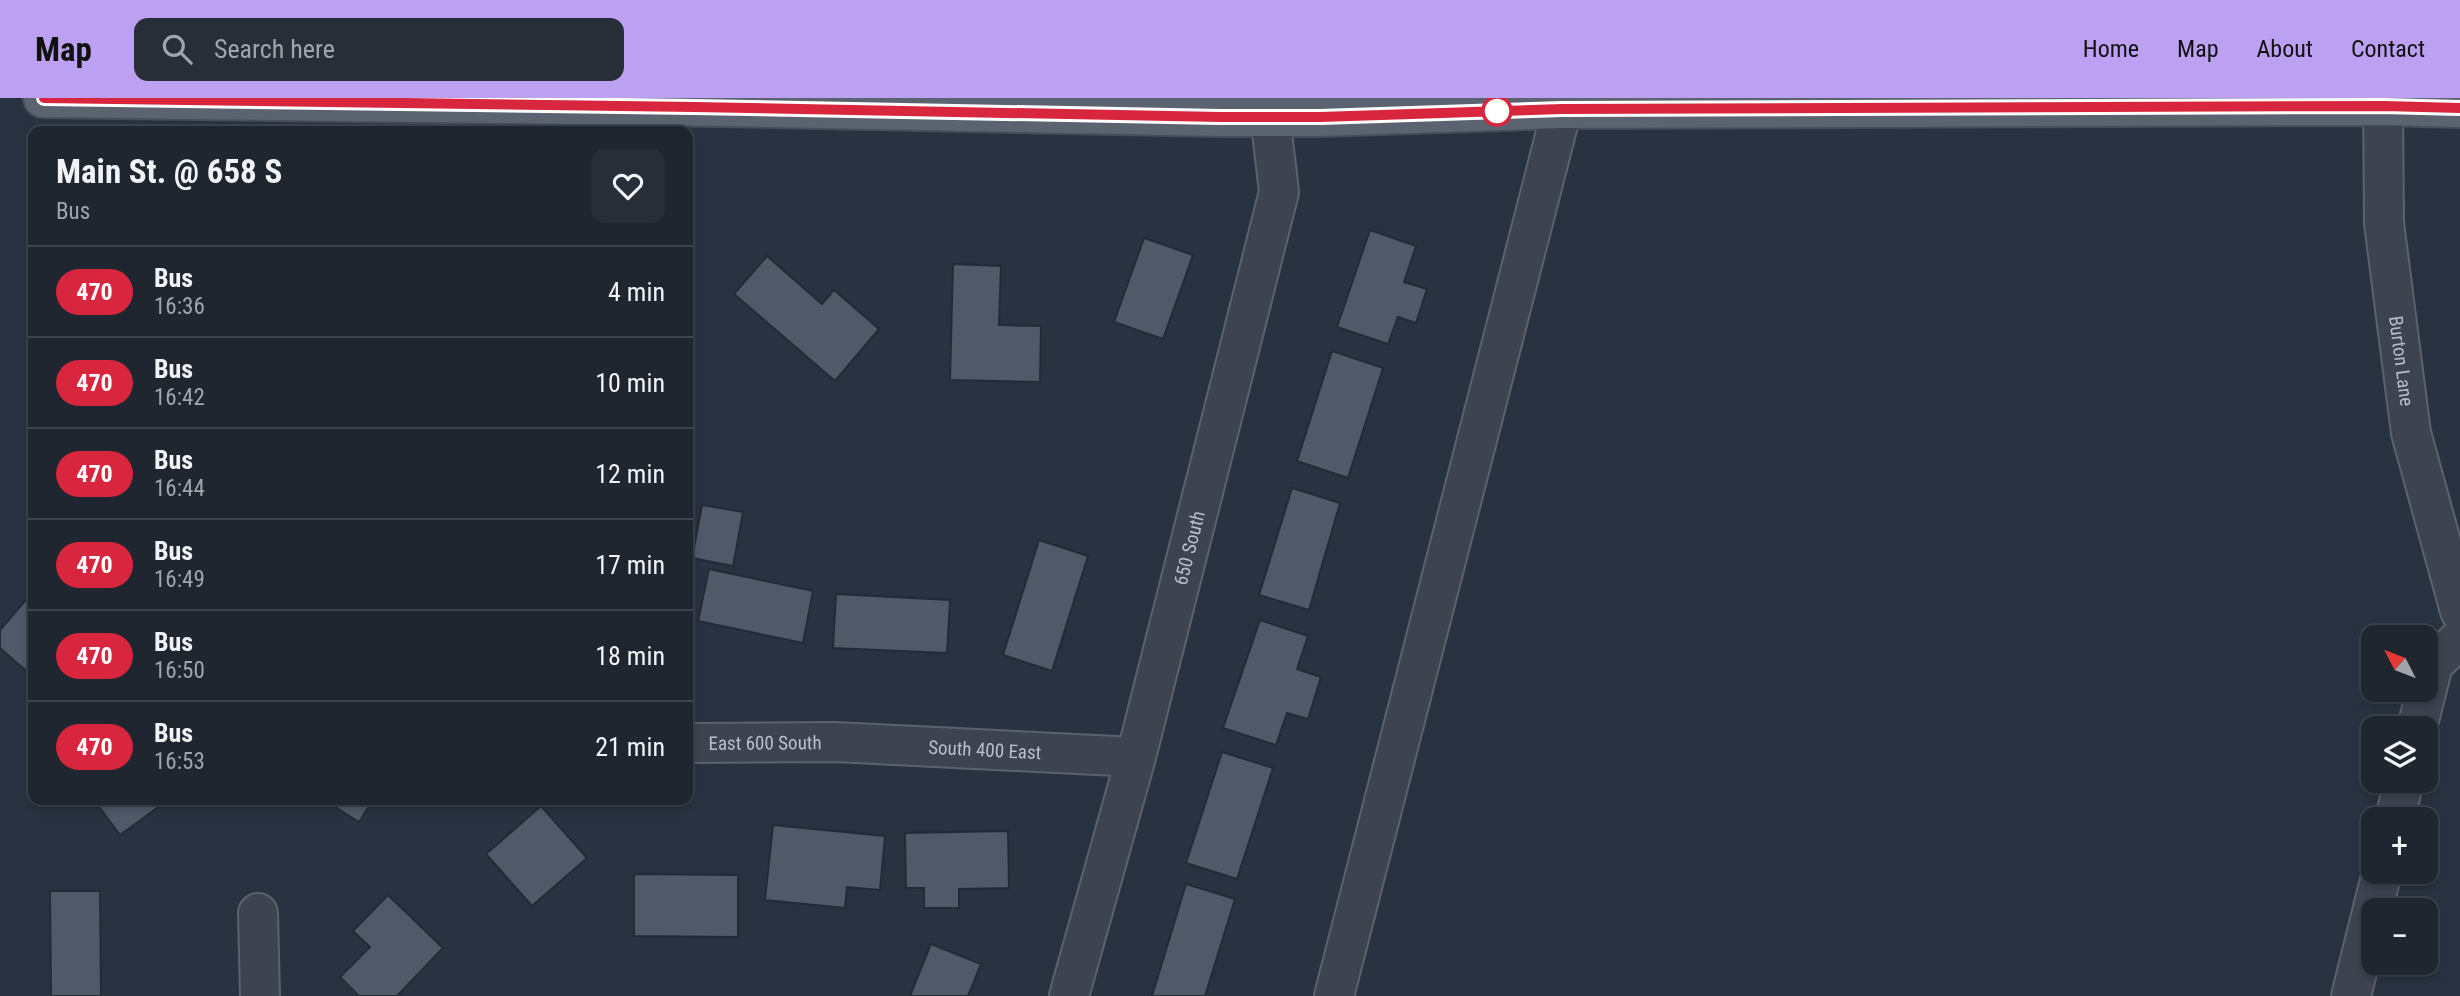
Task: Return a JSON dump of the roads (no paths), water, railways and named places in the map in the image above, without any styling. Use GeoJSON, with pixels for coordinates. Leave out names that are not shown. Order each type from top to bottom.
{"type":"FeatureCollection","features":[{"type":"Feature","properties":{"kind":"main road"},"geometry":{"type":"LineString","coordinates":[[43,98],[1562,109],[2384,102],[2460,108]]}},
{"type":"Feature","properties":{"kind":"street","name":"Burton Lane"},"geometry":{"type":"LineString","coordinates":[[2384,102],[2384,223],[2411,433],[2460,611]]}},
{"type":"Feature","properties":{"kind":"street","name":"650 South"},"geometry":{"type":"LineString","coordinates":[[1069,996],[1136,757],[1279,192],[1269,107]]}},
{"type":"Feature","properties":{"kind":"street"},"geometry":{"type":"LineString","coordinates":[[1334,996],[1562,109]]}},
{"type":"Feature","properties":{"kind":"street"},"geometry":{"type":"LineString","coordinates":[[2420,716],[2433,666],[2460,638]]}},
{"type":"Feature","properties":{"kind":"street","name":"South 400 East"},"geometry":{"type":"LineString","coordinates":[[835,742],[1136,757]]}},
{"type":"Feature","properties":{"kind":"street","name":"East 600 South"},"geometry":{"type":"LineString","coordinates":[[693,743],[835,742]]}},
{"type":"Feature","properties":{"kind":"street"},"geometry":{"type":"LineString","coordinates":[[2351,996],[2379,884]]}},
{"type":"Feature","properties":{"kind":"street"},"geometry":{"type":"LineString","coordinates":[[258,913],[260,996]]}}]}
